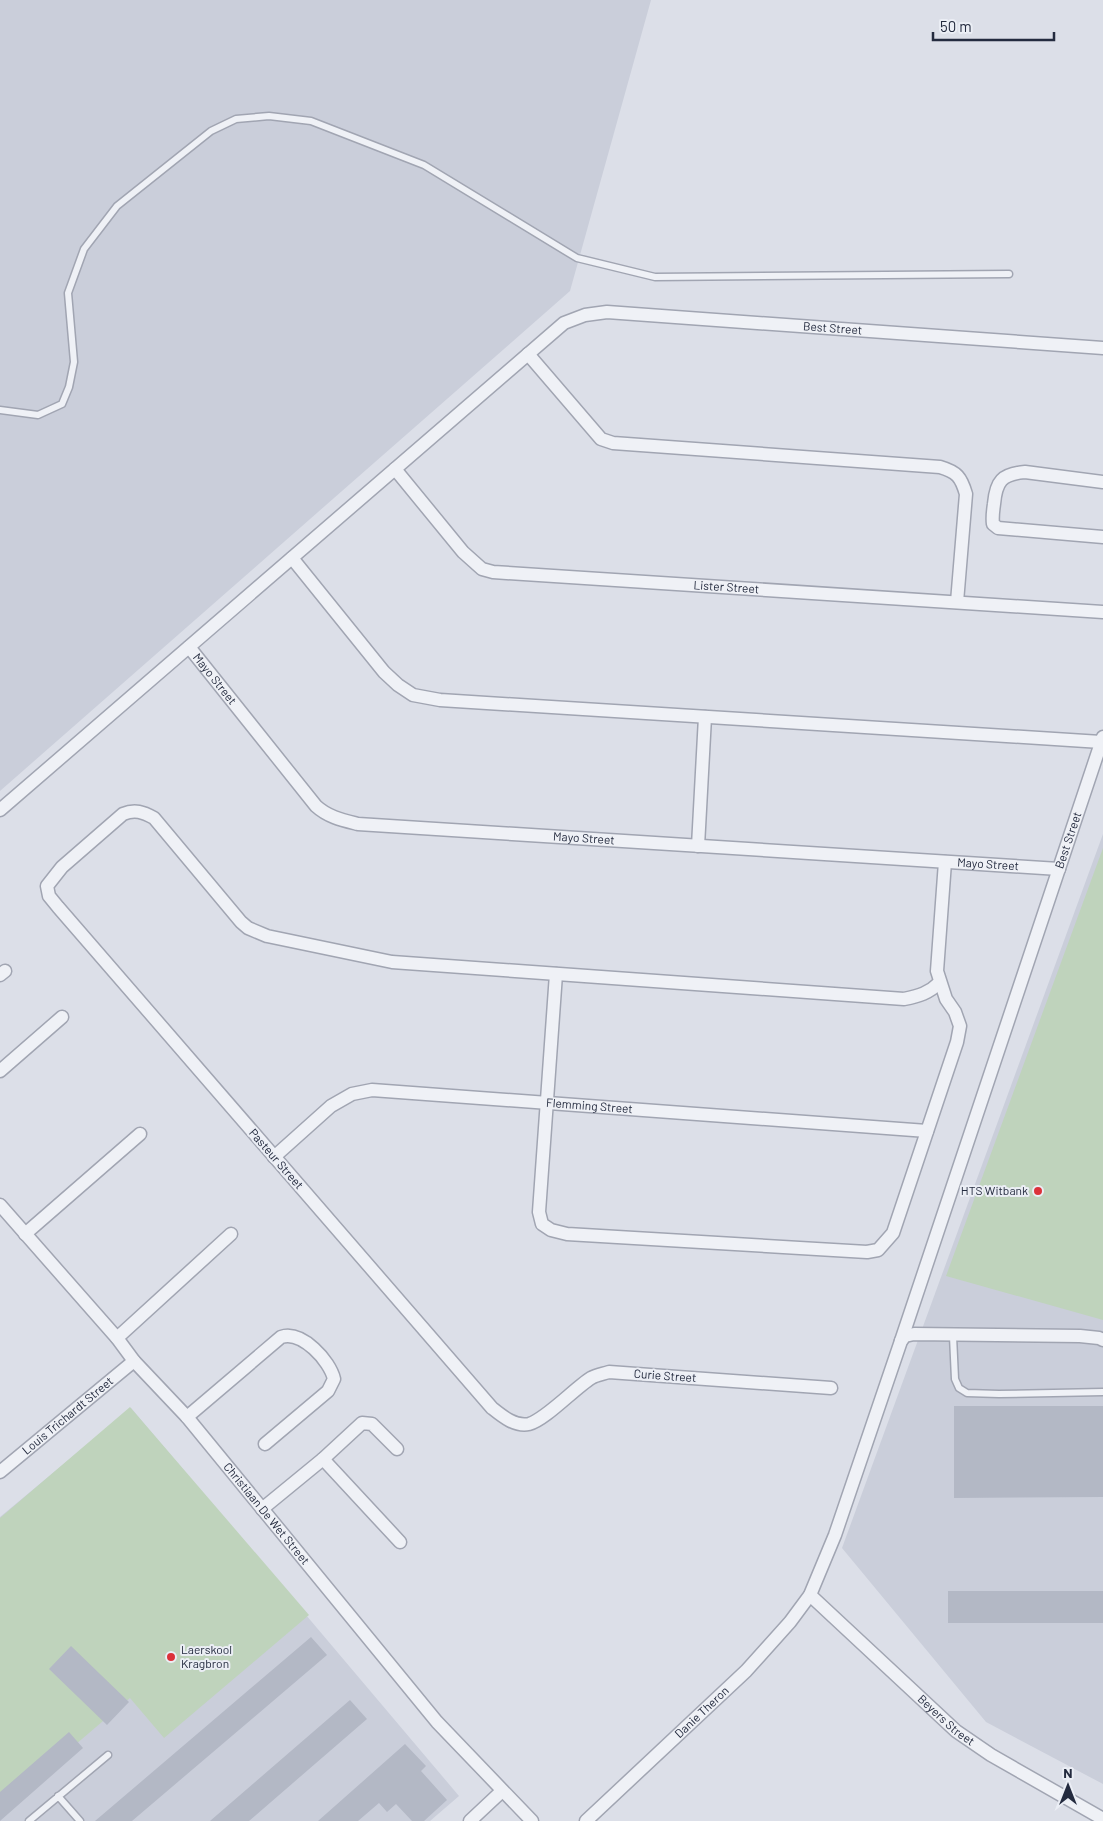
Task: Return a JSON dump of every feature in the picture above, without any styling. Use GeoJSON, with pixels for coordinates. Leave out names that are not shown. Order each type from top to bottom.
{"type":"FeatureCollection","features":[{"type":"Feature","properties":{"kind":"street","name":"Best Street"},"geometry":{"type":"LineString","coordinates":[[0,810],[564,323],[585,314],[607,312],[1103,348]]}},
{"type":"Feature","properties":{"kind":"street"},"geometry":{"type":"LineString","coordinates":[[528,354],[601,439],[613,443],[940,467],[954,472],[963,482],[966,494],[957,602]]}},
{"type":"Feature","properties":{"kind":"street","name":"Lister Street"},"geometry":{"type":"LineString","coordinates":[[395,469],[472,561],[482,568],[493,572],[1103,612]]}},
{"type":"Feature","properties":{"kind":"street"},"geometry":{"type":"LineString","coordinates":[[1103,482],[1026,472],[1013,473],[1001,479],[995,489],[992,517],[993,524],[998,528],[1103,537]]}},
{"type":"Feature","properties":{"kind":"street"},"geometry":{"type":"LineString","coordinates":[[292,558],[384,672],[413,695],[440,700],[705,717],[1102,739]]}},
{"type":"Feature","properties":{"kind":"street","name":"Mayo Street"},"geometry":{"type":"LineString","coordinates":[[188,647],[316,806],[324,813],[358,824],[1059,869]]}},
{"type":"Feature","properties":{"kind":"street"},"geometry":{"type":"LineString","coordinates":[[698,846],[705,717]]}},
{"type":"Feature","properties":{"kind":"street","name":"Best Street"},"geometry":{"type":"LineString","coordinates":[[901,1341],[1102,739]]}},
{"type":"Feature","properties":{"kind":"street","name":"Pasteur Street"},"geometry":{"type":"LineString","coordinates":[[516,1423],[505,1419],[492,1408],[58,907],[49,896],[47,886],[62,867],[123,814],[130,811],[138,811],[154,818],[240,922],[256,932],[392,962],[556,974]]}},
{"type":"Feature","properties":{"kind":"street"},"geometry":{"type":"LineString","coordinates":[[939,983],[926,993],[904,998],[556,974],[539,1212],[542,1224],[551,1230],[567,1234],[867,1252],[878,1250],[893,1232],[957,1042],[960,1026],[955,1012],[939,983],[937,971],[945,862]]}},
{"type":"Feature","properties":{"kind":"street"},"geometry":{"type":"LineString","coordinates":[[0,1071],[62,1017]]}},
{"type":"Feature","properties":{"kind":"street","name":"Flemming Street"},"geometry":{"type":"LineString","coordinates":[[274,1157],[332,1106],[352,1094],[372,1090],[927,1131]]}},
{"type":"Feature","properties":{"kind":"street"},"geometry":{"type":"LineString","coordinates":[[25,1234],[140,1134]]}},
{"type":"Feature","properties":{"kind":"street","name":"Christiaan De Wet Street"},"geometry":{"type":"LineString","coordinates":[[0,1205],[117,1338],[134,1361],[187,1417],[437,1722],[502,1792],[532,1821]]}},
{"type":"Feature","properties":{"kind":"street"},"geometry":{"type":"LineString","coordinates":[[117,1338],[230,1234]]}},
{"type":"Feature","properties":{"kind":"street"},"geometry":{"type":"LineString","coordinates":[[901,1341],[905,1336],[914,1334],[954,1336],[1080,1336],[1103,1340]]}},
{"type":"Feature","properties":{"kind":"street"},"geometry":{"type":"LineString","coordinates":[[187,1417],[282,1337],[290,1335],[305,1340],[328,1364],[334,1379],[328,1391],[265,1444]]}},
{"type":"Feature","properties":{"kind":"street","name":"Danie Theron"},"geometry":{"type":"LineString","coordinates":[[586,1821],[746,1671],[790,1622],[810,1596],[835,1535],[901,1341]]}},
{"type":"Feature","properties":{"kind":"street","name":"Louis Trichardt Street"},"geometry":{"type":"LineString","coordinates":[[0,1472],[134,1361]]}},
{"type":"Feature","properties":{"kind":"street","name":"Curie Street"},"geometry":{"type":"LineString","coordinates":[[516,1423],[529,1424],[540,1419],[593,1377],[609,1372],[831,1388]]}},
{"type":"Feature","properties":{"kind":"street"},"geometry":{"type":"LineString","coordinates":[[262,1510],[323,1459],[362,1423],[372,1424],[397,1449]]}},
{"type":"Feature","properties":{"kind":"street"},"geometry":{"type":"LineString","coordinates":[[323,1459],[400,1542]]}},
{"type":"Feature","properties":{"kind":"street","name":"Beyers Street"},"geometry":{"type":"LineString","coordinates":[[810,1596],[956,1730],[991,1755],[1103,1818]]}},
{"type":"Feature","properties":{"kind":"street"},"geometry":{"type":"LineString","coordinates":[[470,1821],[502,1792]]}},
{"type":"Feature","properties":{"kind":"lane"},"geometry":{"type":"LineString","coordinates":[[0,410],[38,415],[62,404],[69,387],[74,362],[68,293],[84,249],[117,206],[210,132],[236,118],[269,116],[310,121],[424,165],[577,258],[655,277],[1009,274]]}},
{"type":"Feature","properties":{"kind":"lane"},"geometry":{"type":"LineString","coordinates":[[954,1336],[955,1380],[959,1388],[967,1393],[1103,1392]]}},
{"type":"Feature","properties":{"kind":"lane"},"geometry":{"type":"LineString","coordinates":[[29,1821],[108,1755]]}},
{"type":"Feature","properties":{"kind":"lane"},"geometry":{"type":"LineString","coordinates":[[58,1796],[80,1821]]}},
{"type":"Feature","properties":{"kind":"shaded area"},"geometry":{"type":"Polygon","coordinates":[[[0,0],[651,0],[570,291],[0,791],[0,0]]]}},
{"type":"Feature","properties":{"kind":"shaded area","name":"HTS Witbank"},"geometry":{"type":"Polygon","coordinates":[[[1103,834],[1103,1784],[986,1722],[842,1548],[1103,834]]]}},
{"type":"Feature","properties":{"kind":"shaded area","name":"Laerskool Kragbron"},"geometry":{"type":"Polygon","coordinates":[[[131,1408],[459,1796],[430,1821],[0,1821],[0,1517],[131,1408]]]}},
{"type":"Feature","properties":{"kind":"green space"},"geometry":{"type":"Polygon","coordinates":[[[1103,848],[1103,1320],[946,1276],[1103,848]]]}},
{"type":"Feature","properties":{"kind":"green space"},"geometry":{"type":"Polygon","coordinates":[[[130,1407],[309,1615],[164,1738],[130,1698],[0,1809],[0,1518],[130,1407]]]}},
{"type":"Feature","properties":{"kind":"building"},"geometry":{"type":"Polygon","coordinates":[[[954,1406],[1103,1406],[1103,1497],[954,1498],[954,1406]]]}},
{"type":"Feature","properties":{"kind":"building"},"geometry":{"type":"Polygon","coordinates":[[[948,1591],[1103,1591],[1103,1623],[948,1623],[948,1591]]]}},
{"type":"Feature","properties":{"kind":"building"},"geometry":{"type":"Polygon","coordinates":[[[311,1637],[327,1655],[132,1821],[95,1821],[311,1637]]]}},
{"type":"Feature","properties":{"kind":"building"},"geometry":{"type":"Polygon","coordinates":[[[71,1646],[129,1702],[107,1725],[49,1669],[71,1646]]]}},
{"type":"Feature","properties":{"kind":"building"},"geometry":{"type":"Polygon","coordinates":[[[350,1700],[367,1719],[249,1821],[210,1821],[350,1700]]]}},
{"type":"Feature","properties":{"kind":"building"},"geometry":{"type":"Polygon","coordinates":[[[69,1732],[83,1748],[0,1821],[0,1792],[69,1732]]]}},
{"type":"Feature","properties":{"kind":"building"},"geometry":{"type":"Polygon","coordinates":[[[405,1744],[426,1766],[421,1771],[447,1800],[424,1821],[412,1821],[396,1804],[387,1812],[379,1803],[358,1821],[318,1821],[405,1744]]]}},
{"type":"Feature","properties":{"kind":"place","name":"HTS Witbank"},"geometry":{"type":"Point","coordinates":[1038,1191]}},
{"type":"Feature","properties":{"kind":"place","name":"Laerskool Kragbron"},"geometry":{"type":"Point","coordinates":[171,1657]}}]}
